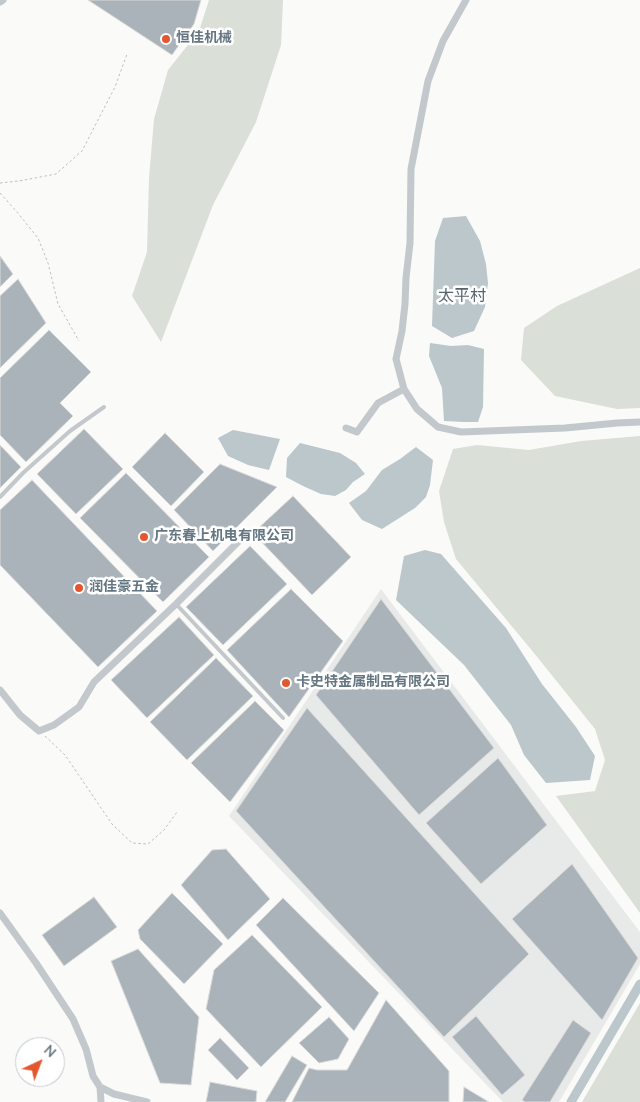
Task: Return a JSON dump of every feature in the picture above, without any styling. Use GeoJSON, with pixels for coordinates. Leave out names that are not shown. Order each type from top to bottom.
{"type":"FeatureCollection","features":[{"type":"Feature","properties":{"kind":"street"},"geometry":{"type":"LineString","coordinates":[[466,0],[443,42],[428,80],[411,169],[410,243],[402,331],[396,359],[404,389],[417,409],[438,427],[461,432],[566,428],[640,422]]}},
{"type":"Feature","properties":{"kind":"street"},"geometry":{"type":"LineString","coordinates":[[346,428],[357,432],[378,403],[404,389]]}},
{"type":"Feature","properties":{"kind":"street"},"geometry":{"type":"LineString","coordinates":[[0,690],[20,715],[39,731],[54,725],[79,707],[94,682],[243,537]]}},
{"type":"Feature","properties":{"kind":"street"},"geometry":{"type":"LineString","coordinates":[[0,913],[73,1019],[86,1049],[94,1076],[100,1087],[102,1102]]}},
{"type":"Feature","properties":{"kind":"street"},"geometry":{"type":"LineString","coordinates":[[100,1087],[114,1094],[147,1102]]}},
{"type":"Feature","properties":{"kind":"lane"},"geometry":{"type":"LineString","coordinates":[[0,497],[23,473],[70,431],[104,407]]}},
{"type":"Feature","properties":{"kind":"lane"},"geometry":{"type":"LineString","coordinates":[[176,604],[283,718]]}},
{"type":"Feature","properties":{"kind":"path"},"geometry":{"type":"LineString","coordinates":[[0,183],[56,174],[82,151],[115,87],[128,54]]}},
{"type":"Feature","properties":{"kind":"path"},"geometry":{"type":"LineString","coordinates":[[0,193],[38,238],[48,263],[58,304],[79,341]]}},
{"type":"Feature","properties":{"kind":"path"},"geometry":{"type":"LineString","coordinates":[[39,731],[65,755],[112,824],[132,842],[148,844],[164,830],[177,812]]}},
{"type":"Feature","properties":{"kind":"shaded area"},"geometry":{"type":"Polygon","coordinates":[[[209,0],[283,0],[281,45],[256,122],[213,205],[161,342],[132,296],[147,252],[149,178],[154,119],[168,70],[199,31],[209,0]]]}},
{"type":"Feature","properties":{"kind":"shaded area"},"geometry":{"type":"Polygon","coordinates":[[[466,216],[480,241],[486,264],[488,283],[485,307],[474,331],[452,338],[432,326],[435,241],[443,218],[466,216]]]}},
{"type":"Feature","properties":{"kind":"shaded area"},"geometry":{"type":"Polygon","coordinates":[[[640,268],[640,408],[617,409],[555,396],[521,360],[524,328],[557,306],[640,268]]]}},
{"type":"Feature","properties":{"kind":"shaded area"},"geometry":{"type":"Polygon","coordinates":[[[430,343],[451,346],[468,345],[484,349],[483,407],[478,422],[444,421],[442,388],[429,356],[430,343]]]}},
{"type":"Feature","properties":{"kind":"shaded area"},"geometry":{"type":"Polygon","coordinates":[[[233,430],[280,439],[269,470],[248,465],[228,456],[218,438],[233,430]]]}},
{"type":"Feature","properties":{"kind":"shaded area"},"geometry":{"type":"Polygon","coordinates":[[[640,436],[640,913],[556,796],[595,791],[605,760],[595,729],[456,559],[444,522],[439,491],[453,449],[477,445],[529,450],[581,441],[640,436]]]}},
{"type":"Feature","properties":{"kind":"shaded area"},"geometry":{"type":"Polygon","coordinates":[[[300,443],[340,453],[356,463],[365,474],[353,482],[346,490],[335,496],[321,494],[303,486],[286,477],[287,458],[300,443]]]}},
{"type":"Feature","properties":{"kind":"shaded area"},"geometry":{"type":"Polygon","coordinates":[[[416,447],[433,460],[430,485],[426,497],[415,508],[382,529],[362,520],[349,503],[366,491],[382,470],[416,447]]]}},
{"type":"Feature","properties":{"kind":"shaded area"},"geometry":{"type":"Polygon","coordinates":[[[425,550],[441,554],[506,628],[542,684],[576,727],[595,756],[590,780],[546,783],[524,755],[511,725],[464,665],[396,600],[404,556],[425,550]]]}},
{"type":"Feature","properties":{"kind":"shaded area"},"geometry":{"type":"Polygon","coordinates":[[[381,589],[640,932],[640,964],[559,1102],[503,1102],[229,816],[381,589]]]}},
{"type":"Feature","properties":{"kind":"shaded area"},"geometry":{"type":"Polygon","coordinates":[[[640,1003],[640,1102],[582,1102],[640,1003]]]}},
{"type":"Feature","properties":{"kind":"building","name":"恒佳机械"},"geometry":{"type":"Polygon","coordinates":[[[88,0],[201,0],[194,24],[172,55],[88,0]]]}},
{"type":"Feature","properties":{"kind":"building"},"geometry":{"type":"Polygon","coordinates":[[[0,256],[13,274],[0,287],[0,256]]]}},
{"type":"Feature","properties":{"kind":"building"},"geometry":{"type":"Polygon","coordinates":[[[18,279],[46,323],[0,368],[0,296],[18,279]]]}},
{"type":"Feature","properties":{"kind":"building"},"geometry":{"type":"Polygon","coordinates":[[[49,330],[91,372],[60,403],[73,416],[26,462],[0,435],[0,378],[49,330]]]}},
{"type":"Feature","properties":{"kind":"building"},"geometry":{"type":"Polygon","coordinates":[[[84,429],[123,469],[76,514],[37,474],[84,429]]]}},
{"type":"Feature","properties":{"kind":"building"},"geometry":{"type":"Polygon","coordinates":[[[165,433],[204,472],[171,506],[132,467],[165,433]]]}},
{"type":"Feature","properties":{"kind":"building"},"geometry":{"type":"Polygon","coordinates":[[[0,445],[21,467],[0,488],[0,445]]]}},
{"type":"Feature","properties":{"kind":"building"},"geometry":{"type":"Polygon","coordinates":[[[220,464],[277,487],[213,551],[174,510],[220,464]]]}},
{"type":"Feature","properties":{"kind":"building","name":"广东春上机电有限公司"},"geometry":{"type":"Polygon","coordinates":[[[126,473],[209,557],[163,602],[80,518],[126,473]]]}},
{"type":"Feature","properties":{"kind":"building","name":"润佳豪五金"},"geometry":{"type":"Polygon","coordinates":[[[32,480],[157,611],[98,667],[0,565],[0,510],[32,480]]]}},
{"type":"Feature","properties":{"kind":"building"},"geometry":{"type":"Polygon","coordinates":[[[293,496],[351,557],[312,595],[253,533],[293,496]]]}},
{"type":"Feature","properties":{"kind":"building"},"geometry":{"type":"Polygon","coordinates":[[[250,546],[287,584],[223,645],[186,607],[250,546]]]}},
{"type":"Feature","properties":{"kind":"building","name":"卡史特金属制品有限公司"},"geometry":{"type":"Polygon","coordinates":[[[291,589],[343,641],[289,717],[227,650],[291,589]]]}},
{"type":"Feature","properties":{"kind":"building"},"geometry":{"type":"Polygon","coordinates":[[[381,599],[494,748],[419,815],[316,695],[381,599]]]}},
{"type":"Feature","properties":{"kind":"building"},"geometry":{"type":"Polygon","coordinates":[[[179,617],[214,655],[147,718],[111,680],[179,617]]]}},
{"type":"Feature","properties":{"kind":"building"},"geometry":{"type":"Polygon","coordinates":[[[216,658],[253,696],[187,760],[150,722],[216,658]]]}},
{"type":"Feature","properties":{"kind":"building"},"geometry":{"type":"Polygon","coordinates":[[[255,701],[284,730],[230,802],[191,763],[255,701]]]}},
{"type":"Feature","properties":{"kind":"building"},"geometry":{"type":"Polygon","coordinates":[[[307,708],[529,954],[444,1037],[236,811],[307,708]]]}},
{"type":"Feature","properties":{"kind":"building"},"geometry":{"type":"Polygon","coordinates":[[[498,758],[547,825],[481,884],[426,823],[498,758]]]}},
{"type":"Feature","properties":{"kind":"building"},"geometry":{"type":"Polygon","coordinates":[[[226,849],[270,899],[228,940],[181,885],[212,850],[226,849]]]}},
{"type":"Feature","properties":{"kind":"building"},"geometry":{"type":"Polygon","coordinates":[[[572,864],[638,958],[602,1020],[512,919],[572,864]]]}},
{"type":"Feature","properties":{"kind":"building"},"geometry":{"type":"Polygon","coordinates":[[[172,893],[223,944],[184,984],[140,939],[138,930],[172,893]]]}},
{"type":"Feature","properties":{"kind":"building"},"geometry":{"type":"Polygon","coordinates":[[[94,897],[117,927],[64,966],[42,935],[94,897]]]}},
{"type":"Feature","properties":{"kind":"building"},"geometry":{"type":"Polygon","coordinates":[[[283,898],[379,993],[354,1031],[256,925],[283,898]]]}},
{"type":"Feature","properties":{"kind":"building"},"geometry":{"type":"Polygon","coordinates":[[[252,935],[322,1007],[261,1067],[206,1009],[214,970],[252,935]]]}},
{"type":"Feature","properties":{"kind":"building"},"geometry":{"type":"Polygon","coordinates":[[[138,949],[199,1017],[191,1085],[160,1083],[111,961],[138,949]]]}},
{"type":"Feature","properties":{"kind":"building"},"geometry":{"type":"Polygon","coordinates":[[[386,1000],[449,1071],[449,1102],[292,1102],[309,1068],[317,1070],[347,1070],[386,1000]]]}},
{"type":"Feature","properties":{"kind":"building"},"geometry":{"type":"Polygon","coordinates":[[[476,1016],[525,1075],[502,1095],[452,1037],[476,1016]]]}},
{"type":"Feature","properties":{"kind":"building"},"geometry":{"type":"Polygon","coordinates":[[[329,1017],[349,1039],[338,1059],[319,1063],[299,1043],[329,1017]]]}},
{"type":"Feature","properties":{"kind":"building"},"geometry":{"type":"Polygon","coordinates":[[[573,1020],[591,1033],[550,1102],[525,1102],[522,1100],[573,1020]]]}},
{"type":"Feature","properties":{"kind":"building"},"geometry":{"type":"Polygon","coordinates":[[[220,1038],[249,1068],[237,1080],[208,1050],[220,1038]]]}},
{"type":"Feature","properties":{"kind":"building"},"geometry":{"type":"Polygon","coordinates":[[[292,1056],[307,1065],[285,1102],[265,1102],[292,1056]]]}},
{"type":"Feature","properties":{"kind":"building"},"geometry":{"type":"Polygon","coordinates":[[[210,1082],[257,1091],[256,1102],[206,1102],[210,1082]]]}},
{"type":"Feature","properties":{"kind":"building"},"geometry":{"type":"Polygon","coordinates":[[[464,1087],[489,1102],[463,1102],[464,1087]]]}},
{"type":"Feature","properties":{"kind":"waterway"},"geometry":{"type":"LineString","coordinates":[[571,1102],[640,984]]}},
{"type":"Feature","properties":{"kind":"place","name":"恒佳机械"},"geometry":{"type":"Point","coordinates":[166,39]}},
{"type":"Feature","properties":{"kind":"place","name":"广东春上机电有限公司"},"geometry":{"type":"Point","coordinates":[144,537]}},
{"type":"Feature","properties":{"kind":"place","name":"润佳豪五金"},"geometry":{"type":"Point","coordinates":[79,588]}},
{"type":"Feature","properties":{"kind":"place","name":"卡史特金属制品有限公司"},"geometry":{"type":"Point","coordinates":[286,683]}},
{"type":"Feature","properties":{"kind":"district","name":"太平村"},"geometry":{"type":"Point","coordinates":[462,297]}}]}
